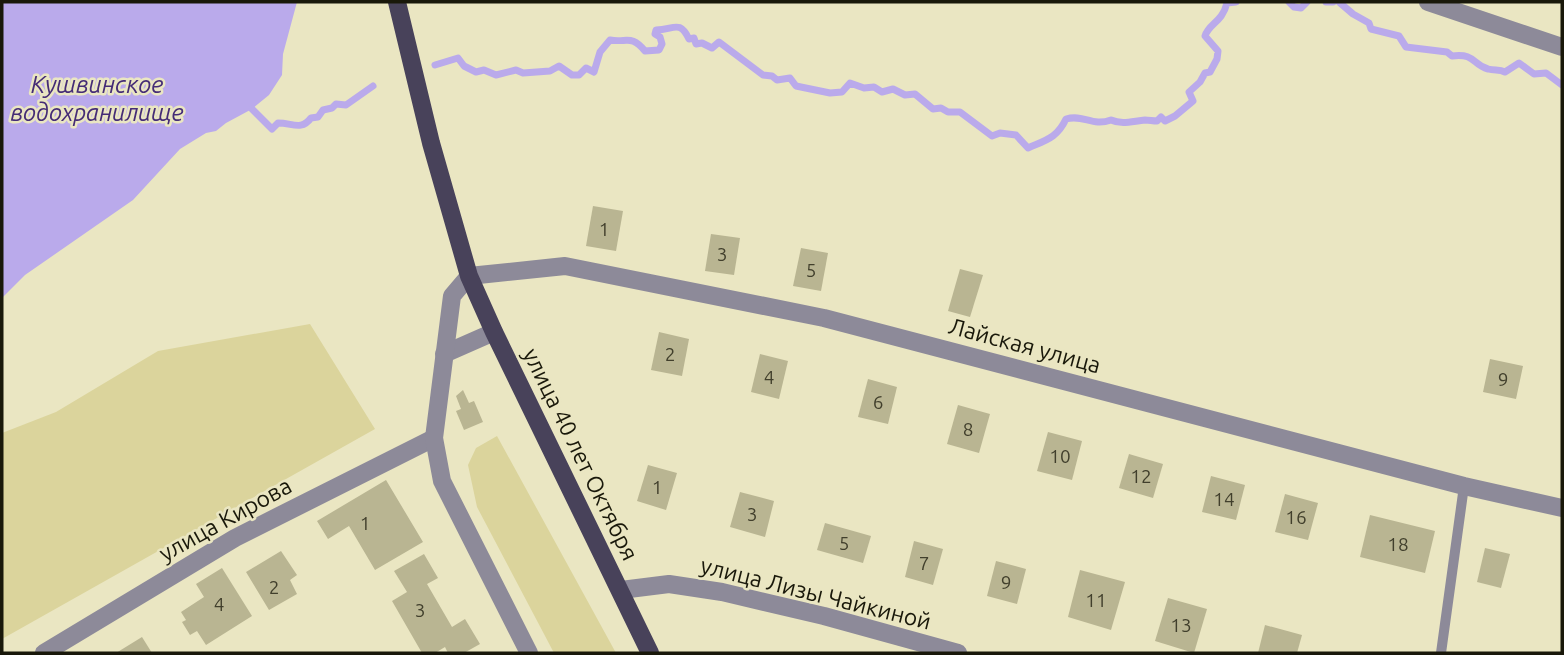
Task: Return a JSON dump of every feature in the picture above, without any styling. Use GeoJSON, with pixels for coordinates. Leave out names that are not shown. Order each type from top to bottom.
{"type":"FeatureCollection","features":[{"type":"Feature","properties":{"kind":"main road","name":"улица 40 лет Октября"},"geometry":{"type":"LineString","coordinates":[[397,2],[431,143],[470,276],[494,332],[650,653]]}},
{"type":"Feature","properties":{"kind":"street"},"geometry":{"type":"LineString","coordinates":[[1428,2],[1562,47]]}},
{"type":"Feature","properties":{"kind":"street","name":"Лайская улица"},"geometry":{"type":"LineString","coordinates":[[470,276],[565,266],[824,318],[1464,486],[1562,508]]}},
{"type":"Feature","properties":{"kind":"street"},"geometry":{"type":"LineString","coordinates":[[470,276],[452,296],[434,438],[442,481],[529,653]]}},
{"type":"Feature","properties":{"kind":"street"},"geometry":{"type":"LineString","coordinates":[[444,354],[494,332]]}},
{"type":"Feature","properties":{"kind":"street","name":"улица Кирова"},"geometry":{"type":"LineString","coordinates":[[44,653],[235,538],[434,438]]}},
{"type":"Feature","properties":{"kind":"street","name":"улица Лизы Чайкиной"},"geometry":{"type":"LineString","coordinates":[[621,590],[668,584],[722,592],[824,616],[958,653]]}},
{"type":"Feature","properties":{"kind":"lane"},"geometry":{"type":"LineString","coordinates":[[1441,653],[1464,486]]}},
{"type":"Feature","properties":{"kind":"shaded area"},"geometry":{"type":"Polygon","coordinates":[[[310,324],[375,429],[2,639],[2,433],[56,412],[158,351],[310,324]]]}},
{"type":"Feature","properties":{"kind":"shaded area"},"geometry":{"type":"Polygon","coordinates":[[[497,436],[616,653],[554,653],[477,507],[468,465],[476,448],[497,436]]]}},
{"type":"Feature","properties":{"kind":"water","name":"Кушвинское водохранилище"},"geometry":{"type":"Polygon","coordinates":[[[2,2],[297,2],[283,54],[282,75],[269,95],[216,131],[206,133],[180,149],[133,200],[25,275],[2,298],[2,2]]]}},
{"type":"Feature","properties":{"kind":"building"},"geometry":{"type":"Polygon","coordinates":[[[593,206],[623,211],[616,251],[586,246],[593,206]]]}},
{"type":"Feature","properties":{"kind":"building"},"geometry":{"type":"Polygon","coordinates":[[[711,234],[740,238],[734,275],[705,271],[711,234]]]}},
{"type":"Feature","properties":{"kind":"building"},"geometry":{"type":"Polygon","coordinates":[[[801,248],[828,253],[821,291],[793,286],[801,248]]]}},
{"type":"Feature","properties":{"kind":"building"},"geometry":{"type":"Polygon","coordinates":[[[960,269],[983,275],[970,317],[948,311],[960,269]]]}},
{"type":"Feature","properties":{"kind":"building"},"geometry":{"type":"Polygon","coordinates":[[[659,332],[689,339],[682,376],[651,370],[659,332]]]}},
{"type":"Feature","properties":{"kind":"building"},"geometry":{"type":"Polygon","coordinates":[[[760,354],[788,361],[779,399],[751,392],[760,354]]]}},
{"type":"Feature","properties":{"kind":"building"},"geometry":{"type":"Polygon","coordinates":[[[1490,359],[1523,366],[1516,399],[1483,392],[1490,359]]]}},
{"type":"Feature","properties":{"kind":"building"},"geometry":{"type":"Polygon","coordinates":[[[868,379],[897,387],[888,424],[858,417],[868,379]]]}},
{"type":"Feature","properties":{"kind":"building"},"geometry":{"type":"Polygon","coordinates":[[[463,390],[469,403],[474,401],[483,422],[464,430],[456,411],[461,409],[456,396],[463,390]]]}},
{"type":"Feature","properties":{"kind":"building"},"geometry":{"type":"Polygon","coordinates":[[[958,405],[990,414],[979,453],[947,444],[958,405]]]}},
{"type":"Feature","properties":{"kind":"building"},"geometry":{"type":"Polygon","coordinates":[[[1048,432],[1082,441],[1072,480],[1037,471],[1048,432]]]}},
{"type":"Feature","properties":{"kind":"building"},"geometry":{"type":"Polygon","coordinates":[[[1129,454],[1163,464],[1153,498],[1119,488],[1129,454]]]}},
{"type":"Feature","properties":{"kind":"building"},"geometry":{"type":"Polygon","coordinates":[[[648,465],[677,473],[666,510],[637,501],[648,465]]]}},
{"type":"Feature","properties":{"kind":"building"},"geometry":{"type":"Polygon","coordinates":[[[1211,476],[1245,485],[1236,520],[1202,512],[1211,476]]]}},
{"type":"Feature","properties":{"kind":"building"},"geometry":{"type":"Polygon","coordinates":[[[386,480],[423,542],[375,570],[349,526],[328,539],[317,521],[386,480]]]}},
{"type":"Feature","properties":{"kind":"building"},"geometry":{"type":"Polygon","coordinates":[[[740,492],[774,501],[765,537],[730,527],[740,492]]]}},
{"type":"Feature","properties":{"kind":"building"},"geometry":{"type":"Polygon","coordinates":[[[1285,494],[1318,503],[1308,540],[1275,532],[1285,494]]]}},
{"type":"Feature","properties":{"kind":"building"},"geometry":{"type":"Polygon","coordinates":[[[1370,515],[1435,531],[1425,573],[1360,557],[1370,515]]]}},
{"type":"Feature","properties":{"kind":"building"},"geometry":{"type":"Polygon","coordinates":[[[825,523],[871,536],[863,563],[817,550],[825,523]]]}},
{"type":"Feature","properties":{"kind":"building"},"geometry":{"type":"Polygon","coordinates":[[[914,541],[943,549],[933,585],[905,577],[914,541]]]}},
{"type":"Feature","properties":{"kind":"building"},"geometry":{"type":"Polygon","coordinates":[[[1485,548],[1510,554],[1501,588],[1477,582],[1485,548]]]}},
{"type":"Feature","properties":{"kind":"building"},"geometry":{"type":"Polygon","coordinates":[[[281,551],[297,575],[290,580],[297,594],[269,610],[246,572],[281,551]]]}},
{"type":"Feature","properties":{"kind":"building"},"geometry":{"type":"Polygon","coordinates":[[[424,554],[438,578],[427,584],[452,627],[465,619],[480,644],[464,653],[448,653],[445,647],[435,653],[422,653],[392,601],[407,592],[394,571],[424,554]]]}},
{"type":"Feature","properties":{"kind":"building"},"geometry":{"type":"Polygon","coordinates":[[[996,561],[1026,569],[1017,604],[987,596],[996,561]]]}},
{"type":"Feature","properties":{"kind":"building"},"geometry":{"type":"Polygon","coordinates":[[[222,568],[252,616],[206,645],[197,631],[190,635],[182,622],[186,620],[181,612],[204,597],[196,584],[222,568]]]}},
{"type":"Feature","properties":{"kind":"building"},"geometry":{"type":"Polygon","coordinates":[[[1080,570],[1125,582],[1111,630],[1068,617],[1080,570]]]}},
{"type":"Feature","properties":{"kind":"building"},"geometry":{"type":"Polygon","coordinates":[[[1168,598],[1207,609],[1194,653],[1155,641],[1168,598]]]}},
{"type":"Feature","properties":{"kind":"building"},"geometry":{"type":"Polygon","coordinates":[[[1265,625],[1302,635],[1297,653],[1258,653],[1265,625]]]}},
{"type":"Feature","properties":{"kind":"building"},"geometry":{"type":"Polygon","coordinates":[[[142,637],[152,653],[116,653],[142,637]]]}},
{"type":"Feature","properties":{"kind":"waterway"},"geometry":{"type":"LineString","coordinates":[[435,65],[458,58],[464,66],[476,72],[484,70],[496,75],[516,70],[523,73],[550,71],[559,66],[572,75],[579,75],[586,68],[594,72],[600,52],[610,40],[632,41],[645,51],[659,50],[662,44],[660,37],[655,34],[656,30],[679,27],[689,39],[694,38],[696,44],[702,43],[712,48],[719,42],[763,75],[777,80],[790,78],[796,86],[830,93],[842,92],[850,83],[864,88],[874,87],[882,92],[893,89],[905,95],[915,94],[933,109],[960,112],[992,136],[1000,133],[1016,135],[1028,148],[1055,134],[1066,119],[1123,122],[1157,121],[1161,117],[1165,121],[1175,116],[1193,101],[1189,92],[1205,73],[1210,72],[1217,59],[1218,51],[1205,36],[1207,32],[1222,15],[1227,3],[1236,2]]}},
{"type":"Feature","properties":{"kind":"waterway"},"geometry":{"type":"LineString","coordinates":[[1289,2],[1294,7],[1301,8],[1307,2]]}},
{"type":"Feature","properties":{"kind":"waterway"},"geometry":{"type":"LineString","coordinates":[[1326,2],[1333,2]]}},
{"type":"Feature","properties":{"kind":"waterway"},"geometry":{"type":"LineString","coordinates":[[1339,2],[1369,23],[1371,29],[1399,36],[1406,47],[1466,56],[1490,70],[1505,72],[1519,63],[1534,74],[1546,73],[1562,85]]}},
{"type":"Feature","properties":{"kind":"waterway"},"geometry":{"type":"LineString","coordinates":[[252,109],[272,129],[278,123],[300,125],[318,117],[323,110],[336,104],[346,105],[373,86]]}}]}
